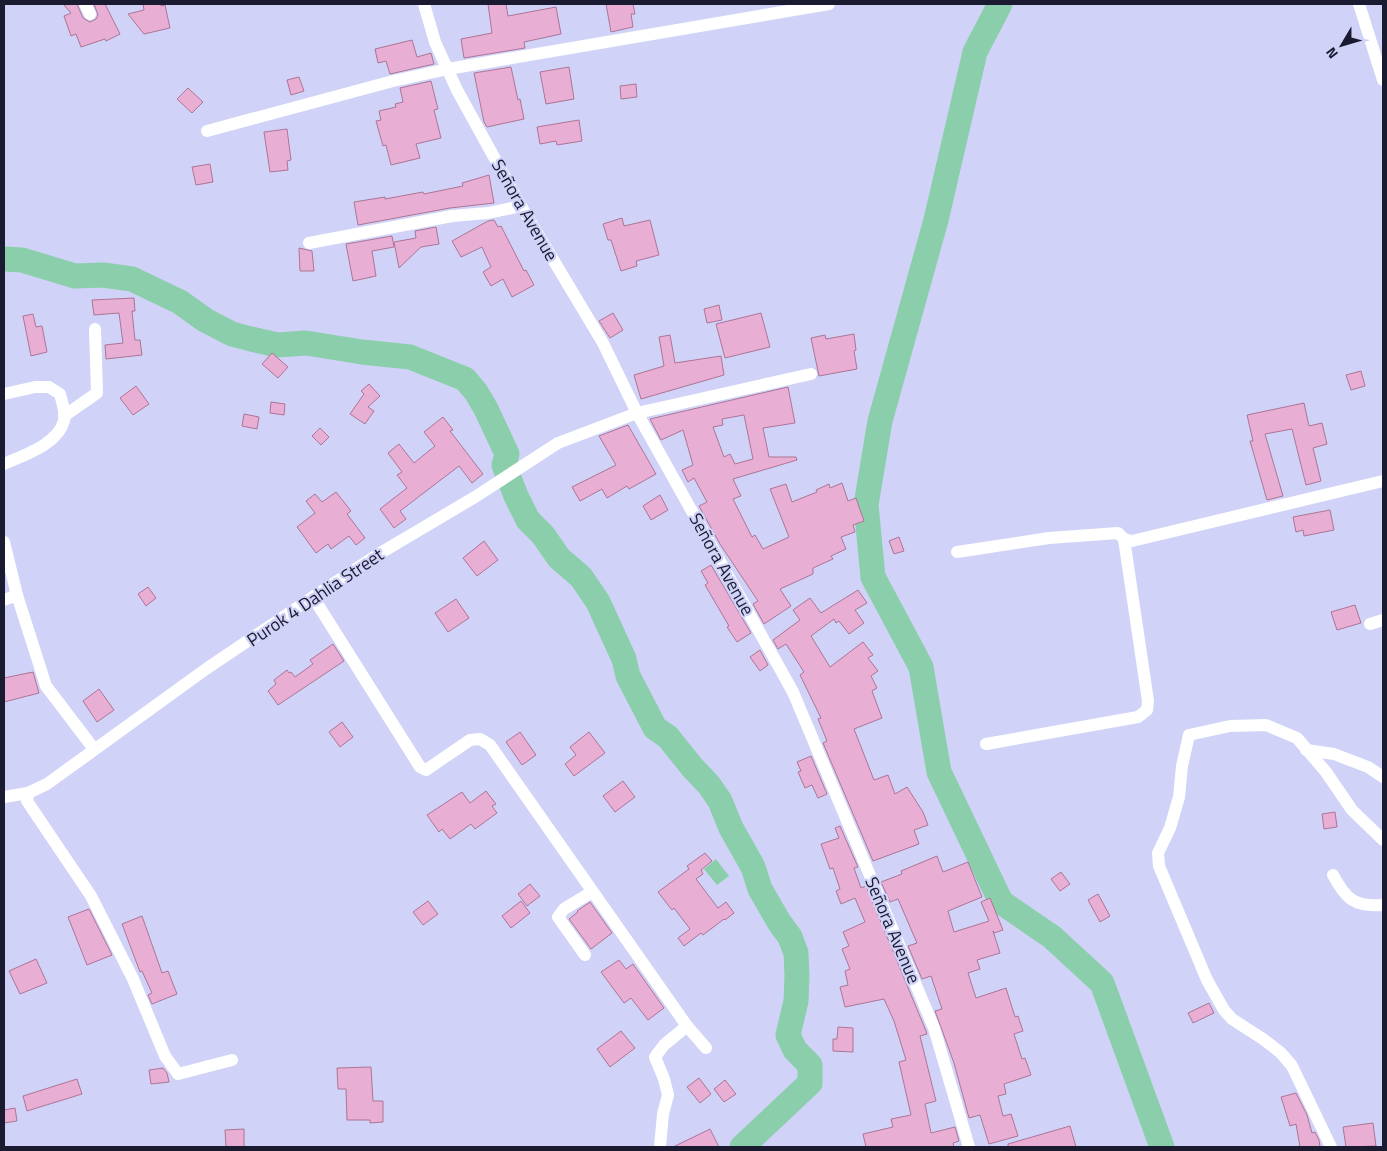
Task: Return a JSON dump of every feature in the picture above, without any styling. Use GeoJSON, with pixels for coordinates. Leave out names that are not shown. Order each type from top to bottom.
{"type":"FeatureCollection","features":[{"type":"Feature","properties":{"kind":"street","name":"Señora Avenue"},"geometry":{"type":"LineString","coordinates":[[424,4],[435,42],[457,90],[521,206],[603,343],[637,413],[794,692],[934,1028],[968,1147]]}},
{"type":"Feature","properties":{"kind":"street"},"geometry":{"type":"LineString","coordinates":[[207,131],[393,81],[448,69],[829,4]]}},
{"type":"Feature","properties":{"kind":"street"},"geometry":{"type":"LineString","coordinates":[[1359,4],[1383,80]]}},
{"type":"Feature","properties":{"kind":"street"},"geometry":{"type":"LineString","coordinates":[[309,243],[452,216],[488,213],[521,206]]}},
{"type":"Feature","properties":{"kind":"street"},"geometry":{"type":"LineString","coordinates":[[64,416],[97,393],[95,329]]}},
{"type":"Feature","properties":{"kind":"street","name":"Purok 4 Dahlia Street"},"geometry":{"type":"LineString","coordinates":[[4,797],[28,793],[47,784],[206,669],[313,597],[558,443],[637,413],[811,374]]}},
{"type":"Feature","properties":{"kind":"street"},"geometry":{"type":"LineString","coordinates":[[4,394],[35,387],[49,387],[60,394],[64,416],[64,423],[50,442],[4,464]]}},
{"type":"Feature","properties":{"kind":"street"},"geometry":{"type":"LineString","coordinates":[[957,552],[1058,537],[1118,533],[1124,539],[1132,541],[1383,481]]}},
{"type":"Feature","properties":{"kind":"street"},"geometry":{"type":"LineString","coordinates":[[986,744],[1138,717],[1146,710],[1148,701],[1124,539]]}},
{"type":"Feature","properties":{"kind":"street"},"geometry":{"type":"LineString","coordinates":[[4,542],[17,595],[46,686],[94,750]]}},
{"type":"Feature","properties":{"kind":"street"},"geometry":{"type":"LineString","coordinates":[[4,600],[17,595]]}},
{"type":"Feature","properties":{"kind":"street"},"geometry":{"type":"LineString","coordinates":[[313,597],[420,767],[426,770],[470,740],[480,739],[490,745],[687,1026],[706,1048]]}},
{"type":"Feature","properties":{"kind":"street"},"geometry":{"type":"LineString","coordinates":[[1370,624],[1383,620]]}},
{"type":"Feature","properties":{"kind":"street"},"geometry":{"type":"LineString","coordinates":[[1331,1147],[1292,1066],[1281,1053],[1232,1019],[1224,1010],[1207,980],[1159,866],[1158,853],[1170,828],[1179,797],[1182,766],[1189,735],[1230,726],[1266,725],[1297,738],[1326,772],[1352,810],[1383,840]]}},
{"type":"Feature","properties":{"kind":"street"},"geometry":{"type":"LineString","coordinates":[[1306,750],[1334,754],[1368,767],[1383,777]]}},
{"type":"Feature","properties":{"kind":"street"},"geometry":{"type":"LineString","coordinates":[[28,793],[27,801],[91,896],[133,979],[165,1056],[178,1074],[232,1060]]}},
{"type":"Feature","properties":{"kind":"street"},"geometry":{"type":"LineString","coordinates":[[1333,874],[1342,891],[1349,898],[1359,904],[1383,905]]}},
{"type":"Feature","properties":{"kind":"street"},"geometry":{"type":"LineString","coordinates":[[585,955],[558,917],[564,909],[592,892]]}},
{"type":"Feature","properties":{"kind":"street"},"geometry":{"type":"LineString","coordinates":[[660,1147],[663,1114],[668,1095],[655,1057],[664,1045],[687,1026]]}},
{"type":"Feature","properties":{"kind":"shaded area"},"geometry":{"type":"Polygon","coordinates":[[[716,859],[729,876],[717,885],[704,869],[716,859]]]}},
{"type":"Feature","properties":{"kind":"building"},"geometry":{"type":"Polygon","coordinates":[[[63,4],[77,4],[83,18],[90,22],[96,19],[98,15],[94,4],[105,4],[120,34],[106,41],[105,39],[81,47],[76,34],[71,36],[64,16],[71,13],[63,4]]]}},
{"type":"Feature","properties":{"kind":"building"},"geometry":{"type":"Polygon","coordinates":[[[143,4],[165,5],[170,28],[144,34],[128,14],[144,10],[143,4]]]}},
{"type":"Feature","properties":{"kind":"building"},"geometry":{"type":"Polygon","coordinates":[[[488,4],[506,4],[508,16],[556,7],[561,34],[524,42],[525,48],[464,58],[461,39],[492,33],[488,4]]]}},
{"type":"Feature","properties":{"kind":"building"},"geometry":{"type":"Polygon","coordinates":[[[606,4],[633,4],[635,14],[631,14],[633,27],[611,32],[606,4]]]}},
{"type":"Feature","properties":{"kind":"building"},"geometry":{"type":"Polygon","coordinates":[[[412,40],[417,57],[431,53],[434,64],[390,74],[386,61],[378,63],[375,49],[412,40]]]}},
{"type":"Feature","properties":{"kind":"building"},"geometry":{"type":"Polygon","coordinates":[[[511,67],[524,119],[487,127],[484,122],[474,73],[511,67]]]}},
{"type":"Feature","properties":{"kind":"building"},"geometry":{"type":"Polygon","coordinates":[[[569,67],[574,99],[546,104],[540,72],[569,67]]]}},
{"type":"Feature","properties":{"kind":"building"},"geometry":{"type":"Polygon","coordinates":[[[299,77],[304,91],[291,95],[287,80],[299,77]]]}},
{"type":"Feature","properties":{"kind":"building"},"geometry":{"type":"Polygon","coordinates":[[[431,81],[438,109],[434,110],[441,138],[416,144],[420,158],[391,165],[386,145],[383,146],[376,121],[381,120],[379,111],[396,107],[395,104],[403,102],[400,88],[431,81]]]}},
{"type":"Feature","properties":{"kind":"building"},"geometry":{"type":"Polygon","coordinates":[[[636,84],[637,97],[621,99],[620,86],[636,84]]]}},
{"type":"Feature","properties":{"kind":"building"},"geometry":{"type":"Polygon","coordinates":[[[188,88],[203,102],[192,113],[177,99],[188,88]]]}},
{"type":"Feature","properties":{"kind":"building"},"geometry":{"type":"Polygon","coordinates":[[[579,120],[582,141],[557,145],[556,141],[540,144],[537,127],[579,120]]]}},
{"type":"Feature","properties":{"kind":"building"},"geometry":{"type":"Polygon","coordinates":[[[287,129],[291,160],[287,161],[288,170],[270,172],[264,132],[287,129]]]}},
{"type":"Feature","properties":{"kind":"building"},"geometry":{"type":"Polygon","coordinates":[[[210,164],[213,182],[196,185],[192,167],[210,164]]]}},
{"type":"Feature","properties":{"kind":"building"},"geometry":{"type":"Polygon","coordinates":[[[489,175],[494,203],[450,208],[358,225],[354,202],[423,192],[424,194],[463,186],[462,183],[489,175]]]}},
{"type":"Feature","properties":{"kind":"building"},"geometry":{"type":"Polygon","coordinates":[[[622,218],[624,226],[650,220],[659,255],[636,261],[637,266],[621,271],[611,240],[608,240],[603,224],[622,218]]]}},
{"type":"Feature","properties":{"kind":"building"},"geometry":{"type":"Polygon","coordinates":[[[494,220],[498,227],[501,226],[524,271],[526,270],[534,285],[512,297],[503,279],[491,286],[483,272],[491,267],[482,247],[461,257],[452,241],[488,221],[494,220]]]}},
{"type":"Feature","properties":{"kind":"building"},"geometry":{"type":"Polygon","coordinates":[[[436,227],[439,244],[421,247],[399,268],[394,242],[416,238],[415,231],[436,227]]]}},
{"type":"Feature","properties":{"kind":"building"},"geometry":{"type":"Polygon","coordinates":[[[392,236],[394,247],[372,251],[376,276],[353,281],[346,244],[392,236]]]}},
{"type":"Feature","properties":{"kind":"building"},"geometry":{"type":"Polygon","coordinates":[[[299,248],[312,251],[314,271],[300,271],[299,248]]]}},
{"type":"Feature","properties":{"kind":"building"},"geometry":{"type":"Polygon","coordinates":[[[134,298],[135,311],[132,311],[135,340],[140,340],[142,355],[106,359],[105,345],[123,343],[119,313],[94,315],[92,300],[134,298]]]}},
{"type":"Feature","properties":{"kind":"building"},"geometry":{"type":"Polygon","coordinates":[[[719,305],[722,320],[707,323],[704,309],[719,305]]]}},
{"type":"Feature","properties":{"kind":"building"},"geometry":{"type":"Polygon","coordinates":[[[613,313],[623,330],[610,338],[599,321],[613,313]]]}},
{"type":"Feature","properties":{"kind":"building"},"geometry":{"type":"Polygon","coordinates":[[[761,313],[770,347],[725,358],[716,324],[761,313]]]}},
{"type":"Feature","properties":{"kind":"building"},"geometry":{"type":"Polygon","coordinates":[[[33,314],[36,327],[42,326],[47,352],[31,356],[23,316],[33,314]]]}},
{"type":"Feature","properties":{"kind":"building"},"geometry":{"type":"Polygon","coordinates":[[[854,334],[857,369],[819,376],[811,338],[825,335],[826,339],[854,334]]]}},
{"type":"Feature","properties":{"kind":"building"},"geometry":{"type":"Polygon","coordinates":[[[670,335],[675,363],[721,356],[724,375],[641,399],[634,375],[664,366],[659,337],[670,335]]]}},
{"type":"Feature","properties":{"kind":"building"},"geometry":{"type":"Polygon","coordinates":[[[272,353],[288,367],[278,378],[262,364],[272,353]]]}},
{"type":"Feature","properties":{"kind":"building"},"geometry":{"type":"Polygon","coordinates":[[[1361,371],[1365,386],[1351,390],[1346,375],[1361,371]]]}},
{"type":"Feature","properties":{"kind":"building"},"geometry":{"type":"Polygon","coordinates":[[[369,384],[380,396],[368,407],[374,411],[365,424],[350,414],[364,394],[361,391],[369,384]]]}},
{"type":"Feature","properties":{"kind":"building"},"geometry":{"type":"Polygon","coordinates":[[[136,386],[149,404],[133,415],[120,398],[136,386]]]}},
{"type":"Feature","properties":{"kind":"building"},"geometry":{"type":"Polygon","coordinates":[[[788,387],[795,423],[763,428],[769,457],[796,457],[797,460],[733,479],[741,496],[733,499],[752,537],[755,535],[763,549],[789,537],[770,489],[786,484],[792,502],[817,492],[816,490],[829,484],[830,488],[842,483],[848,501],[856,498],[864,521],[853,525],[855,532],[841,537],[846,549],[831,556],[833,559],[813,568],[813,574],[780,589],[791,606],[764,624],[753,604],[758,601],[720,544],[699,506],[707,502],[694,478],[688,482],[682,470],[693,465],[683,430],[661,440],[650,419],[788,387]],[[744,415],[722,419],[723,425],[713,427],[724,457],[730,454],[735,464],[753,459],[744,415]]]}},
{"type":"Feature","properties":{"kind":"building"},"geometry":{"type":"Polygon","coordinates":[[[271,402],[285,404],[284,415],[270,413],[271,402]]]}},
{"type":"Feature","properties":{"kind":"building"},"geometry":{"type":"Polygon","coordinates":[[[1304,403],[1309,426],[1322,423],[1327,444],[1313,448],[1321,481],[1306,485],[1292,429],[1265,434],[1283,496],[1267,500],[1250,441],[1253,441],[1247,415],[1304,403]]]}},
{"type":"Feature","properties":{"kind":"building"},"geometry":{"type":"Polygon","coordinates":[[[244,414],[259,417],[257,429],[242,426],[244,414]]]}},
{"type":"Feature","properties":{"kind":"building"},"geometry":{"type":"Polygon","coordinates":[[[443,417],[453,430],[450,431],[483,474],[472,483],[459,466],[400,511],[406,519],[394,528],[380,509],[407,488],[397,475],[402,472],[388,453],[399,444],[414,463],[435,446],[424,432],[443,417]]]}},
{"type":"Feature","properties":{"kind":"building"},"geometry":{"type":"Polygon","coordinates":[[[628,425],[656,474],[629,489],[627,486],[607,498],[602,489],[580,501],[572,487],[616,465],[599,436],[628,425]]]}},
{"type":"Feature","properties":{"kind":"building"},"geometry":{"type":"Polygon","coordinates":[[[320,428],[329,437],[321,445],[312,436],[320,428]]]}},
{"type":"Feature","properties":{"kind":"building"},"geometry":{"type":"Polygon","coordinates":[[[336,492],[351,511],[347,514],[365,538],[356,545],[349,536],[331,549],[328,544],[316,553],[297,527],[315,513],[306,501],[315,494],[322,502],[336,492]]]}},
{"type":"Feature","properties":{"kind":"building"},"geometry":{"type":"Polygon","coordinates":[[[660,495],[668,510],[651,520],[643,506],[660,495]]]}},
{"type":"Feature","properties":{"kind":"building"},"geometry":{"type":"Polygon","coordinates":[[[1330,510],[1334,530],[1304,536],[1303,530],[1296,532],[1293,517],[1330,510]]]}},
{"type":"Feature","properties":{"kind":"building"},"geometry":{"type":"Polygon","coordinates":[[[899,537],[904,551],[894,554],[889,541],[899,537]]]}},
{"type":"Feature","properties":{"kind":"building"},"geometry":{"type":"Polygon","coordinates":[[[484,541],[498,560],[477,576],[463,558],[484,541]]]}},
{"type":"Feature","properties":{"kind":"building"},"geometry":{"type":"Polygon","coordinates":[[[711,565],[751,633],[737,642],[705,585],[708,583],[701,571],[711,565]]]}},
{"type":"Feature","properties":{"kind":"building"},"geometry":{"type":"Polygon","coordinates":[[[148,587],[156,598],[146,606],[138,594],[148,587]]]}},
{"type":"Feature","properties":{"kind":"building"},"geometry":{"type":"Polygon","coordinates":[[[858,590],[867,603],[855,610],[864,623],[849,634],[839,621],[836,623],[834,619],[811,636],[830,667],[863,642],[873,655],[868,658],[878,671],[871,676],[877,688],[872,691],[882,718],[854,729],[874,780],[888,775],[895,794],[907,787],[923,812],[928,825],[914,830],[919,844],[873,861],[823,743],[827,741],[818,719],[821,718],[800,675],[804,672],[786,644],[778,649],[773,640],[800,620],[793,610],[810,598],[821,613],[858,590]]]}},
{"type":"Feature","properties":{"kind":"building"},"geometry":{"type":"Polygon","coordinates":[[[456,599],[469,618],[448,632],[435,613],[456,599]]]}},
{"type":"Feature","properties":{"kind":"building"},"geometry":{"type":"Polygon","coordinates":[[[1355,605],[1361,623],[1337,630],[1331,612],[1355,605]]]}},
{"type":"Feature","properties":{"kind":"building"},"geometry":{"type":"Polygon","coordinates":[[[333,644],[344,661],[278,705],[268,691],[276,684],[274,680],[287,670],[295,677],[313,664],[310,660],[333,644]]]}},
{"type":"Feature","properties":{"kind":"building"},"geometry":{"type":"Polygon","coordinates":[[[760,650],[768,665],[760,671],[750,657],[760,650]]]}},
{"type":"Feature","properties":{"kind":"building"},"geometry":{"type":"Polygon","coordinates":[[[33,672],[39,693],[4,702],[4,678],[33,672]]]}},
{"type":"Feature","properties":{"kind":"building"},"geometry":{"type":"Polygon","coordinates":[[[99,689],[114,710],[97,722],[83,701],[99,689]]]}},
{"type":"Feature","properties":{"kind":"building"},"geometry":{"type":"Polygon","coordinates":[[[342,722],[353,737],[340,747],[329,732],[342,722]]]}},
{"type":"Feature","properties":{"kind":"building"},"geometry":{"type":"Polygon","coordinates":[[[520,732],[536,755],[522,765],[506,742],[520,732]]]}},
{"type":"Feature","properties":{"kind":"building"},"geometry":{"type":"Polygon","coordinates":[[[589,732],[605,753],[574,776],[565,764],[576,755],[570,747],[589,732]]]}},
{"type":"Feature","properties":{"kind":"building"},"geometry":{"type":"Polygon","coordinates":[[[811,756],[827,794],[818,798],[812,785],[805,788],[798,772],[801,771],[797,762],[811,756]]]}},
{"type":"Feature","properties":{"kind":"building"},"geometry":{"type":"Polygon","coordinates":[[[623,781],[635,797],[615,812],[603,796],[623,781]]]}},
{"type":"Feature","properties":{"kind":"building"},"geometry":{"type":"Polygon","coordinates":[[[486,791],[496,804],[492,806],[497,813],[475,829],[471,824],[450,839],[442,829],[439,832],[427,815],[462,792],[470,803],[486,791]]]}},
{"type":"Feature","properties":{"kind":"building"},"geometry":{"type":"Polygon","coordinates":[[[1335,812],[1337,827],[1324,829],[1322,814],[1335,812]]]}},
{"type":"Feature","properties":{"kind":"building"},"geometry":{"type":"Polygon","coordinates":[[[840,826],[858,867],[854,868],[861,888],[866,886],[927,1034],[920,1036],[936,1101],[925,1104],[931,1133],[955,1127],[959,1141],[953,1143],[954,1147],[866,1147],[863,1134],[893,1127],[891,1119],[911,1115],[899,1062],[906,1060],[894,1021],[884,999],[845,1007],[840,987],[848,985],[845,971],[850,969],[842,949],[849,946],[843,932],[865,922],[855,898],[841,904],[836,891],[840,889],[833,868],[830,869],[821,844],[839,838],[835,828],[840,826]]]}},
{"type":"Feature","properties":{"kind":"building"},"geometry":{"type":"Polygon","coordinates":[[[705,853],[712,861],[701,870],[703,874],[696,879],[718,908],[726,902],[734,913],[684,946],[678,938],[690,929],[674,908],[672,910],[658,892],[689,869],[687,866],[705,853]]]}},
{"type":"Feature","properties":{"kind":"building"},"geometry":{"type":"Polygon","coordinates":[[[937,856],[943,872],[968,862],[982,897],[948,911],[954,932],[989,921],[981,902],[990,898],[1003,930],[994,933],[993,931],[1000,953],[977,960],[980,969],[968,973],[976,998],[1006,988],[1015,1017],[1018,1016],[1023,1031],[1014,1034],[1022,1059],[1025,1058],[1031,1075],[1004,1084],[1006,1094],[998,1096],[1003,1116],[1011,1114],[1018,1136],[989,1144],[980,1115],[969,1118],[954,1063],[935,1011],[942,1009],[931,976],[922,979],[908,946],[917,943],[898,899],[890,902],[881,882],[902,874],[901,871],[937,856]]]}},
{"type":"Feature","properties":{"kind":"building"},"geometry":{"type":"Polygon","coordinates":[[[1061,872],[1070,884],[1060,891],[1051,879],[1061,872]]]}},
{"type":"Feature","properties":{"kind":"building"},"geometry":{"type":"Polygon","coordinates":[[[530,884],[540,896],[527,906],[518,894],[530,884]]]}},
{"type":"Feature","properties":{"kind":"building"},"geometry":{"type":"Polygon","coordinates":[[[1098,894],[1110,916],[1100,922],[1088,900],[1098,894]]]}},
{"type":"Feature","properties":{"kind":"building"},"geometry":{"type":"Polygon","coordinates":[[[428,901],[438,914],[423,925],[413,912],[428,901]]]}},
{"type":"Feature","properties":{"kind":"building"},"geometry":{"type":"Polygon","coordinates":[[[521,901],[530,913],[511,928],[502,916],[521,901]]]}},
{"type":"Feature","properties":{"kind":"building"},"geometry":{"type":"Polygon","coordinates":[[[590,902],[612,933],[591,949],[569,919],[590,902]]]}},
{"type":"Feature","properties":{"kind":"building"},"geometry":{"type":"Polygon","coordinates":[[[89,909],[112,955],[87,965],[68,917],[89,909]]]}},
{"type":"Feature","properties":{"kind":"building"},"geometry":{"type":"Polygon","coordinates":[[[142,916],[162,973],[168,971],[177,994],[152,1004],[148,995],[152,993],[142,971],[140,972],[122,924],[142,916]]]}},
{"type":"Feature","properties":{"kind":"building"},"geometry":{"type":"Polygon","coordinates":[[[36,959],[47,983],[20,994],[9,971],[36,959]]]}},
{"type":"Feature","properties":{"kind":"building"},"geometry":{"type":"Polygon","coordinates":[[[619,960],[626,969],[633,964],[664,1008],[648,1020],[631,998],[624,1003],[601,972],[619,960]]]}},
{"type":"Feature","properties":{"kind":"building"},"geometry":{"type":"Polygon","coordinates":[[[1209,1003],[1214,1013],[1193,1023],[1188,1013],[1209,1003]]]}},
{"type":"Feature","properties":{"kind":"building"},"geometry":{"type":"Polygon","coordinates":[[[838,1027],[853,1028],[853,1052],[833,1051],[833,1039],[837,1039],[838,1027]]]}},
{"type":"Feature","properties":{"kind":"building"},"geometry":{"type":"Polygon","coordinates":[[[621,1031],[635,1048],[610,1067],[597,1049],[621,1031]]]}},
{"type":"Feature","properties":{"kind":"building"},"geometry":{"type":"Polygon","coordinates":[[[371,1067],[373,1101],[383,1101],[383,1122],[370,1123],[370,1120],[347,1120],[346,1089],[338,1089],[337,1068],[371,1067]]]}},
{"type":"Feature","properties":{"kind":"building"},"geometry":{"type":"Polygon","coordinates":[[[163,1068],[167,1073],[169,1082],[151,1084],[149,1070],[163,1068]]]}},
{"type":"Feature","properties":{"kind":"building"},"geometry":{"type":"Polygon","coordinates":[[[699,1078],[711,1094],[700,1103],[687,1087],[699,1078]]]}},
{"type":"Feature","properties":{"kind":"building"},"geometry":{"type":"Polygon","coordinates":[[[77,1079],[82,1094],[27,1111],[23,1096],[77,1079]]]}},
{"type":"Feature","properties":{"kind":"building"},"geometry":{"type":"Polygon","coordinates":[[[725,1080],[736,1094],[724,1102],[714,1089],[725,1080]]]}},
{"type":"Feature","properties":{"kind":"building"},"geometry":{"type":"Polygon","coordinates":[[[1296,1093],[1307,1115],[1312,1133],[1315,1132],[1319,1140],[1320,1147],[1300,1147],[1296,1124],[1290,1126],[1281,1097],[1296,1093]]]}},
{"type":"Feature","properties":{"kind":"building"},"geometry":{"type":"Polygon","coordinates":[[[15,1108],[17,1121],[4,1123],[4,1110],[15,1108]]]}},
{"type":"Feature","properties":{"kind":"building"},"geometry":{"type":"Polygon","coordinates":[[[1373,1123],[1376,1146],[1346,1147],[1343,1127],[1373,1123]]]}},
{"type":"Feature","properties":{"kind":"building"},"geometry":{"type":"Polygon","coordinates":[[[1070,1126],[1076,1147],[1008,1147],[1008,1144],[1070,1126]]]}},
{"type":"Feature","properties":{"kind":"building"},"geometry":{"type":"Polygon","coordinates":[[[244,1129],[244,1147],[226,1147],[225,1130],[244,1129]]]}},
{"type":"Feature","properties":{"kind":"building"},"geometry":{"type":"Polygon","coordinates":[[[710,1129],[719,1147],[673,1147],[710,1129]]]}},
{"type":"Feature","properties":{"kind":"waterway"},"geometry":{"type":"LineString","coordinates":[[1000,4],[975,52],[936,220],[880,421],[866,505],[873,577],[921,667],[939,772],[1001,902],[1052,937],[1102,983],[1162,1147]]}},
{"type":"Feature","properties":{"kind":"waterway"},"geometry":{"type":"LineString","coordinates":[[4,259],[22,260],[75,276],[103,275],[132,279],[180,302],[205,320],[232,334],[251,339],[277,345],[306,343],[410,357],[465,379],[476,392],[507,454],[504,465],[528,520],[543,535],[559,558],[581,577],[598,602],[624,659],[628,676],[655,728],[668,737],[709,785],[720,801],[731,828],[753,867],[760,889],[790,937],[796,953],[796,1001],[788,1035],[795,1050],[810,1065],[810,1083],[742,1147]]}}]}
